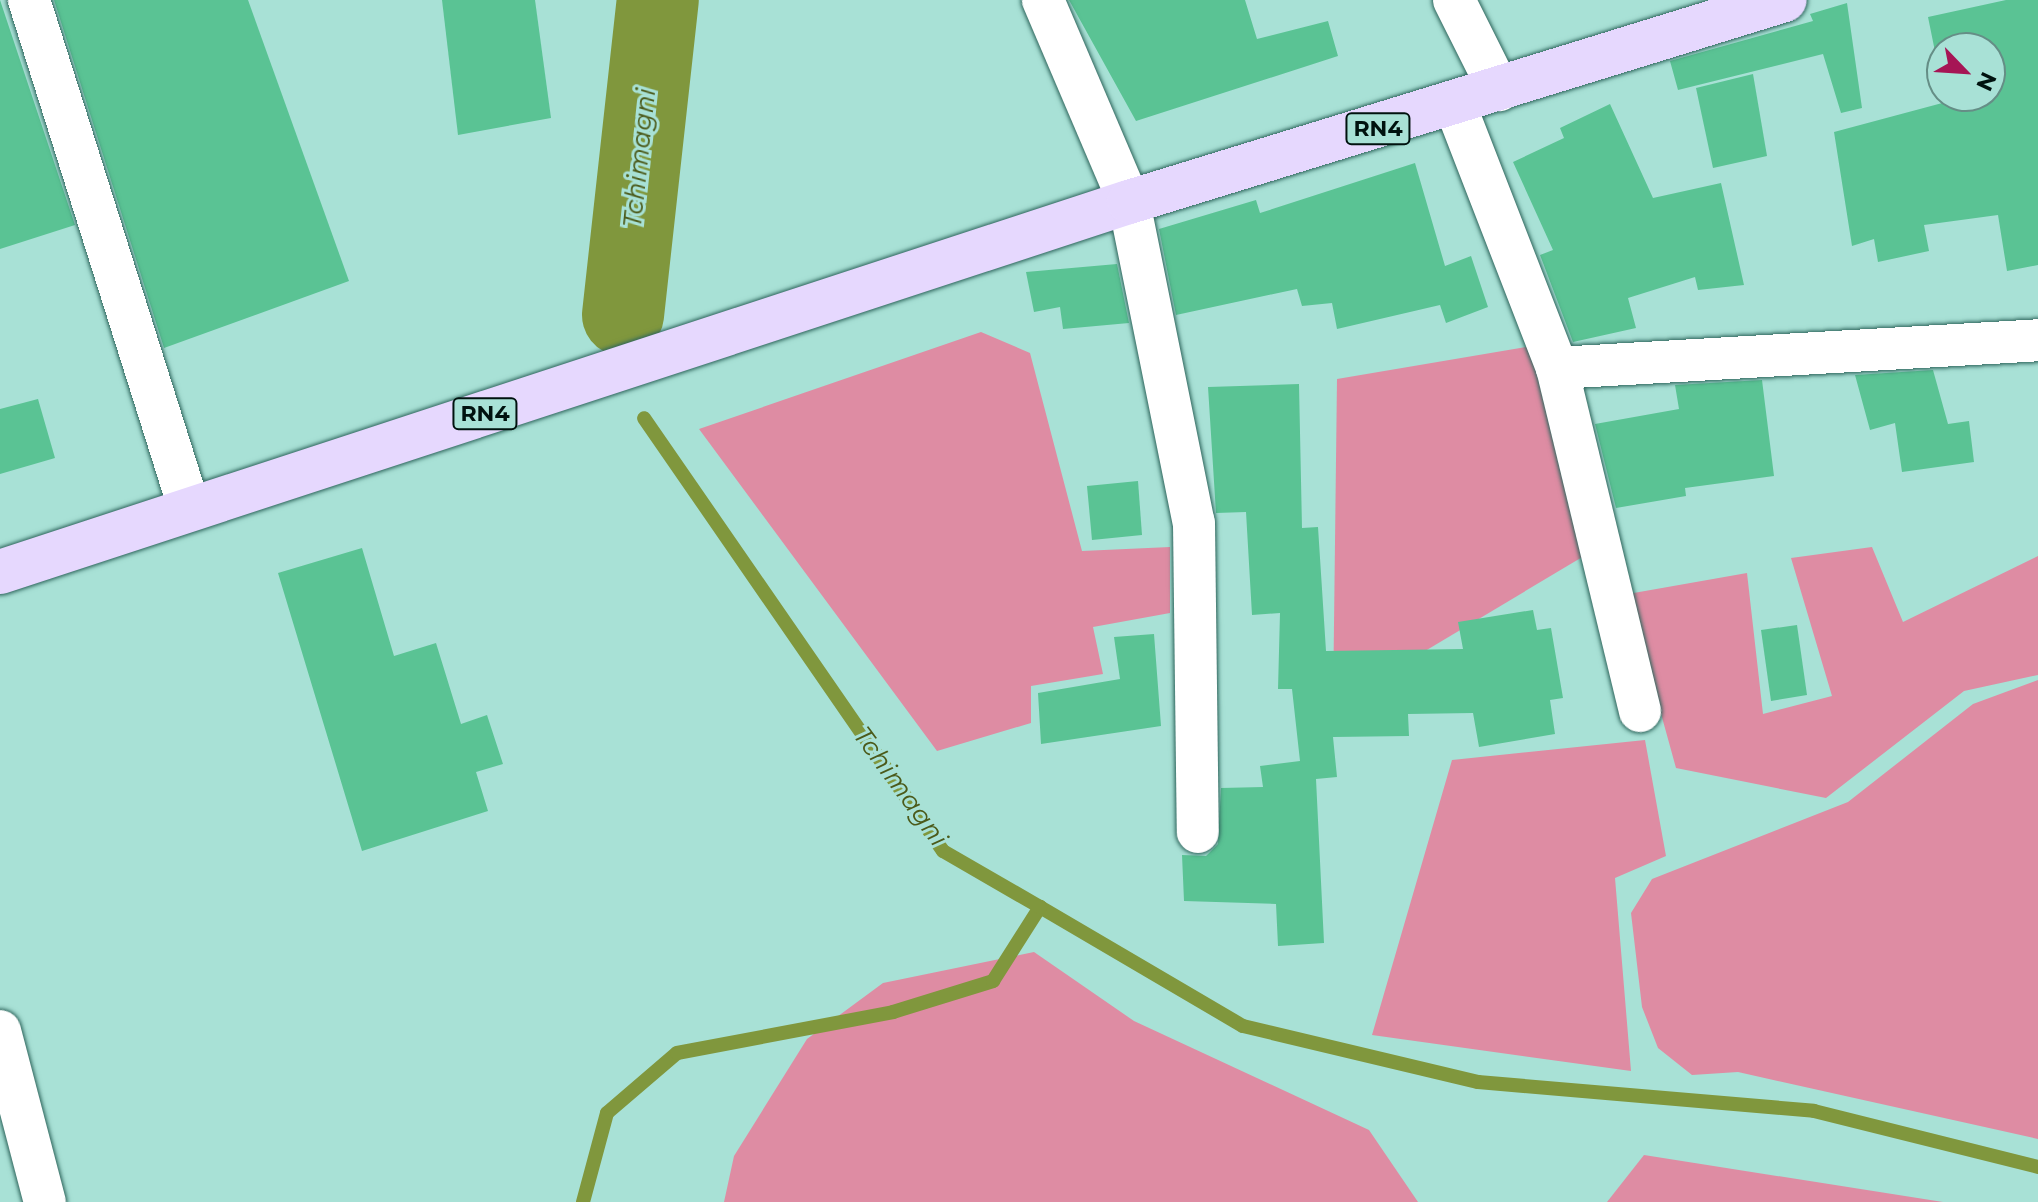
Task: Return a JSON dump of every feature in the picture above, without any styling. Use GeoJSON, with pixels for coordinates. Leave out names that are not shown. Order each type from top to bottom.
{"type":"FeatureCollection","features":[{"type":"Feature","properties":{"kind":"highway","name":"RN4"},"geometry":{"type":"LineString","coordinates":[[0,572],[189,507],[1129,202],[1455,105],[1785,0]]}},
{"type":"Feature","properties":{"kind":"street"},"geometry":{"type":"LineString","coordinates":[[29,0],[189,507]]}},
{"type":"Feature","properties":{"kind":"street"},"geometry":{"type":"LineString","coordinates":[[1043,0],[1129,202],[1194,523],[1198,832]]}},
{"type":"Feature","properties":{"kind":"street"},"geometry":{"type":"LineString","coordinates":[[1454,0],[1499,90]]}},
{"type":"Feature","properties":{"kind":"street"},"geometry":{"type":"LineString","coordinates":[[1455,105],[1557,368],[1640,711]]}},
{"type":"Feature","properties":{"kind":"street"},"geometry":{"type":"LineString","coordinates":[[1557,368],[2038,340]]}},
{"type":"Feature","properties":{"kind":"street"},"geometry":{"type":"LineString","coordinates":[[0,1031],[45,1202]]}},
{"type":"Feature","properties":{"kind":"shaded area"},"geometry":{"type":"Polygon","coordinates":[[[981,332],[1030,353],[1082,551],[1170,547],[1170,613],[1093,627],[1103,674],[1031,686],[1031,723],[937,751],[699,429],[981,332]]]}},
{"type":"Feature","properties":{"kind":"shaded area"},"geometry":{"type":"Polygon","coordinates":[[[1532,346],[1584,556],[1333,706],[1337,379],[1532,346]]]}},
{"type":"Feature","properties":{"kind":"shaded area"},"geometry":{"type":"Polygon","coordinates":[[[1872,547],[1903,622],[2038,556],[2038,675],[1964,691],[1826,798],[1676,768],[1628,594],[1747,573],[1763,714],[1832,696],[1791,558],[1872,547]]]}},
{"type":"Feature","properties":{"kind":"shaded area"},"geometry":{"type":"Polygon","coordinates":[[[2038,680],[2038,1139],[1738,1072],[1692,1075],[1658,1048],[1642,1007],[1631,913],[1652,879],[1848,802],[1973,704],[2038,680]]]}},
{"type":"Feature","properties":{"kind":"shaded area"},"geometry":{"type":"Polygon","coordinates":[[[1645,740],[1666,856],[1615,878],[1631,1071],[1372,1035],[1452,760],[1645,740]]]}},
{"type":"Feature","properties":{"kind":"shaded area"},"geometry":{"type":"Polygon","coordinates":[[[1034,952],[1134,1021],[1369,1130],[1418,1202],[724,1202],[734,1156],[807,1039],[883,983],[1034,952]]]}},
{"type":"Feature","properties":{"kind":"shaded area"},"geometry":{"type":"Polygon","coordinates":[[[1644,1155],[1943,1202],[1607,1202],[1644,1155]]]}},
{"type":"Feature","properties":{"kind":"building"},"geometry":{"type":"Polygon","coordinates":[[[0,0],[75,225],[0,249],[0,0]]]}},
{"type":"Feature","properties":{"kind":"building"},"geometry":{"type":"Polygon","coordinates":[[[54,0],[248,0],[349,281],[164,348],[54,0]]]}},
{"type":"Feature","properties":{"kind":"building"},"geometry":{"type":"Polygon","coordinates":[[[442,0],[535,0],[551,118],[458,135],[442,0]]]}},
{"type":"Feature","properties":{"kind":"building"},"geometry":{"type":"Polygon","coordinates":[[[1069,0],[1245,0],[1257,39],[1328,21],[1338,56],[1136,121],[1069,0]]]}},
{"type":"Feature","properties":{"kind":"building"},"geometry":{"type":"Polygon","coordinates":[[[2006,0],[2038,0],[2038,265],[2007,271],[1998,215],[1924,225],[1929,251],[1878,262],[1874,239],[1852,246],[1834,132],[1926,107],[1926,112],[2006,112],[2006,32],[1931,32],[1928,17],[2006,0]]]}},
{"type":"Feature","properties":{"kind":"building"},"geometry":{"type":"Polygon","coordinates":[[[1847,3],[1862,108],[1841,113],[1823,54],[1678,90],[1670,61],[1813,21],[1810,14],[1847,3]]]}},
{"type":"Feature","properties":{"kind":"building"},"geometry":{"type":"Polygon","coordinates":[[[1753,74],[1767,156],[1713,168],[1696,88],[1753,74]]]}},
{"type":"Feature","properties":{"kind":"building"},"geometry":{"type":"Polygon","coordinates":[[[1610,104],[1653,198],[1721,183],[1744,285],[1698,290],[1695,277],[1628,298],[1636,328],[1573,342],[1540,255],[1553,250],[1513,162],[1564,138],[1560,128],[1610,104]]]}},
{"type":"Feature","properties":{"kind":"building"},"geometry":{"type":"Polygon","coordinates":[[[1415,163],[1445,266],[1471,256],[1488,307],[1446,323],[1440,305],[1337,329],[1332,303],[1302,306],[1297,289],[1176,315],[1159,229],[1256,200],[1260,213],[1415,163]]]}},
{"type":"Feature","properties":{"kind":"building"},"geometry":{"type":"Polygon","coordinates":[[[1117,264],[1129,323],[1063,329],[1060,307],[1034,312],[1026,272],[1117,264]]]}},
{"type":"Feature","properties":{"kind":"building"},"geometry":{"type":"Polygon","coordinates":[[[1933,370],[1948,424],[1969,421],[1974,462],[1902,472],[1895,423],[1870,430],[1855,375],[1933,370]]]}},
{"type":"Feature","properties":{"kind":"building"},"geometry":{"type":"Polygon","coordinates":[[[1762,380],[1774,476],[1685,488],[1686,496],[1616,508],[1595,424],[1679,409],[1675,385],[1762,380]]]}},
{"type":"Feature","properties":{"kind":"building"},"geometry":{"type":"Polygon","coordinates":[[[1299,384],[1302,528],[1318,527],[1326,651],[1463,649],[1458,622],[1533,610],[1537,630],[1551,628],[1563,698],[1550,700],[1555,734],[1479,747],[1473,713],[1408,714],[1409,736],[1333,737],[1337,777],[1316,779],[1324,943],[1278,946],[1276,904],[1184,901],[1182,855],[1206,856],[1218,844],[1221,788],[1263,787],[1260,766],[1300,761],[1292,689],[1278,689],[1280,613],[1252,615],[1246,512],[1216,513],[1208,387],[1299,384]]]}},
{"type":"Feature","properties":{"kind":"building"},"geometry":{"type":"Polygon","coordinates":[[[38,399],[55,458],[0,474],[0,409],[38,399]]]}},
{"type":"Feature","properties":{"kind":"building"},"geometry":{"type":"Polygon","coordinates":[[[1138,481],[1142,535],[1092,540],[1087,486],[1138,481]]]}},
{"type":"Feature","properties":{"kind":"building"},"geometry":{"type":"Polygon","coordinates":[[[362,548],[394,656],[436,643],[461,724],[487,715],[503,764],[476,772],[488,811],[362,851],[278,573],[362,548]]]}},
{"type":"Feature","properties":{"kind":"building"},"geometry":{"type":"Polygon","coordinates":[[[1797,625],[1807,695],[1771,701],[1761,630],[1797,625]]]}},
{"type":"Feature","properties":{"kind":"building"},"geometry":{"type":"Polygon","coordinates":[[[1154,634],[1161,726],[1041,744],[1038,693],[1120,679],[1114,637],[1154,634]]]}},
{"type":"Feature","properties":{"kind":"waterway","name":"Tchimagni"},"geometry":{"type":"LineString","coordinates":[[623,315],[658,0]]}},
{"type":"Feature","properties":{"kind":"waterway","name":"Tchimagni"},"geometry":{"type":"LineString","coordinates":[[583,1202],[607,1113],[677,1053],[893,1012],[993,981],[1040,907],[943,851],[644,418]]}},
{"type":"Feature","properties":{"kind":"waterway"},"geometry":{"type":"LineString","coordinates":[[1040,907],[1243,1026],[1478,1082],[1814,1111],[2038,1167]]}}]}
